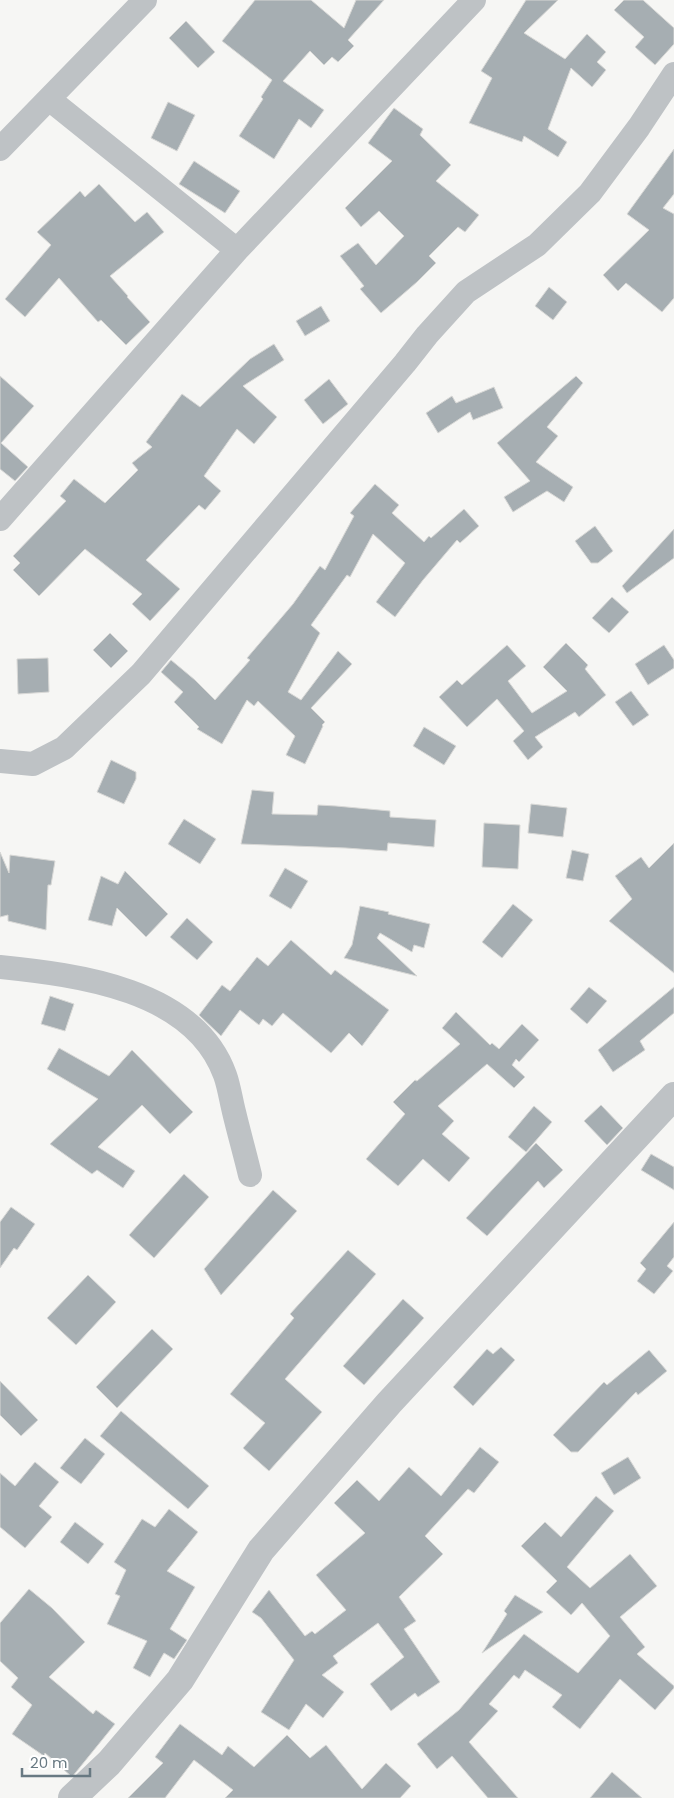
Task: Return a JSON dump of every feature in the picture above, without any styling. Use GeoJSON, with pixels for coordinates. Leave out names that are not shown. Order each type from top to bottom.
{"type":"FeatureCollection","features":[{"type":"Feature","properties":{"kind":"street"},"geometry":{"type":"LineString","coordinates":[[0,149],[145,0]]}},
{"type":"Feature","properties":{"kind":"street"},"geometry":{"type":"LineString","coordinates":[[0,519],[237,250],[474,0]]}},
{"type":"Feature","properties":{"kind":"street"},"geometry":{"type":"LineString","coordinates":[[0,761],[32,764],[64,748],[141,674],[406,363],[427,335],[466,292],[537,245],[590,193],[639,127],[674,74]]}},
{"type":"Feature","properties":{"kind":"street"},"geometry":{"type":"LineString","coordinates":[[49,99],[237,250]]}},
{"type":"Feature","properties":{"kind":"street"},"geometry":{"type":"LineString","coordinates":[[0,967],[39,972],[123,989],[153,1000],[184,1018],[207,1041],[225,1074],[250,1175]]}},
{"type":"Feature","properties":{"kind":"street"},"geometry":{"type":"LineString","coordinates":[[72,1798],[108,1763],[180,1680],[261,1550],[389,1403],[674,1096]]}},
{"type":"Feature","properties":{"kind":"building"},"geometry":{"type":"Polygon","coordinates":[[[255,0],[311,0],[344,28],[356,0],[384,0],[348,40],[354,46],[338,62],[332,57],[324,65],[310,51],[283,81],[324,110],[311,128],[299,119],[274,159],[239,136],[263,99],[261,97],[272,80],[222,41],[255,0]]]}},
{"type":"Feature","properties":{"kind":"building"},"geometry":{"type":"Polygon","coordinates":[[[526,0],[558,0],[524,33],[565,59],[587,34],[606,52],[597,62],[606,70],[592,87],[571,68],[548,129],[567,142],[558,157],[524,136],[522,142],[469,123],[492,78],[481,71],[526,0]]]}},
{"type":"Feature","properties":{"kind":"building"},"geometry":{"type":"Polygon","coordinates":[[[624,0],[643,0],[674,28],[674,44],[655,65],[635,47],[644,37],[614,10],[624,0]]]}},
{"type":"Feature","properties":{"kind":"building"},"geometry":{"type":"Polygon","coordinates":[[[186,21],[215,52],[198,68],[169,38],[186,21]]]}},
{"type":"Feature","properties":{"kind":"building"},"geometry":{"type":"Polygon","coordinates":[[[168,102],[195,115],[177,151],[151,138],[168,102]]]}},
{"type":"Feature","properties":{"kind":"building"},"geometry":{"type":"Polygon","coordinates":[[[394,108],[423,129],[420,135],[451,165],[436,181],[479,215],[465,232],[458,227],[429,256],[436,263],[381,313],[360,289],[364,286],[340,256],[358,243],[376,265],[404,236],[379,211],[361,227],[345,208],[392,161],[368,143],[394,108]]]}},
{"type":"Feature","properties":{"kind":"building"},"geometry":{"type":"Polygon","coordinates":[[[674,149],[674,194],[663,208],[674,214],[674,298],[662,312],[626,283],[618,291],[603,275],[649,230],[627,214],[674,149]]]}},
{"type":"Feature","properties":{"kind":"building"},"geometry":{"type":"Polygon","coordinates":[[[194,161],[240,191],[225,213],[179,184],[194,161]]]}},
{"type":"Feature","properties":{"kind":"building"},"geometry":{"type":"Polygon","coordinates":[[[99,184],[135,222],[147,212],[164,232],[110,276],[150,322],[126,345],[101,320],[98,322],[59,278],[25,317],[5,299],[51,245],[37,232],[80,191],[85,197],[99,184]]]}},
{"type":"Feature","properties":{"kind":"building"},"geometry":{"type":"Polygon","coordinates":[[[549,287],[567,302],[553,320],[535,306],[549,287]]]}},
{"type":"Feature","properties":{"kind":"building"},"geometry":{"type":"Polygon","coordinates":[[[321,306],[330,321],[305,336],[296,321],[321,306]]]}},
{"type":"Feature","properties":{"kind":"building"},"geometry":{"type":"Polygon","coordinates":[[[274,344],[284,360],[243,386],[277,417],[254,444],[237,429],[204,476],[221,491],[205,510],[199,505],[146,560],[180,589],[150,621],[132,604],[142,594],[85,549],[39,596],[13,570],[20,563],[13,556],[66,501],[60,496],[74,479],[105,503],[138,470],[132,463],[152,447],[146,442],[182,394],[200,407],[250,359],[274,344]]]}},
{"type":"Feature","properties":{"kind":"building"},"geometry":{"type":"Polygon","coordinates":[[[0,376],[34,406],[1,443],[28,467],[15,481],[0,469],[0,376]]]}},
{"type":"Feature","properties":{"kind":"building"},"geometry":{"type":"Polygon","coordinates":[[[576,376],[583,383],[547,427],[558,436],[536,462],[573,487],[564,502],[547,491],[513,512],[504,497],[530,481],[497,443],[576,376]]]}},
{"type":"Feature","properties":{"kind":"building"},"geometry":{"type":"Polygon","coordinates":[[[329,379],[348,404],[323,424],[304,400],[329,379]]]}},
{"type":"Feature","properties":{"kind":"building"},"geometry":{"type":"Polygon","coordinates":[[[494,387],[503,408],[473,420],[470,412],[438,433],[426,413],[452,396],[456,403],[494,387]]]}},
{"type":"Feature","properties":{"kind":"building"},"geometry":{"type":"Polygon","coordinates":[[[375,484],[399,505],[392,513],[424,542],[464,509],[479,526],[460,543],[457,540],[395,617],[376,602],[405,563],[373,534],[350,577],[347,575],[311,625],[320,633],[288,692],[301,700],[338,651],[352,664],[311,708],[325,722],[305,764],[286,755],[295,736],[258,701],[254,706],[247,700],[222,744],[197,729],[199,727],[174,702],[183,692],[161,672],[171,660],[215,700],[250,660],[247,658],[293,604],[320,566],[325,570],[354,516],[350,513],[375,484]]]}},
{"type":"Feature","properties":{"kind":"building"},"geometry":{"type":"Polygon","coordinates":[[[595,526],[613,551],[598,563],[591,563],[575,541],[595,526]]]}},
{"type":"Feature","properties":{"kind":"building"},"geometry":{"type":"Polygon","coordinates":[[[674,529],[674,558],[627,593],[622,586],[674,529]]]}},
{"type":"Feature","properties":{"kind":"building"},"geometry":{"type":"Polygon","coordinates":[[[612,597],[629,612],[609,633],[592,618],[612,597]]]}},
{"type":"Feature","properties":{"kind":"building"},"geometry":{"type":"Polygon","coordinates":[[[110,633],[128,651],[111,668],[93,650],[110,633]]]}},
{"type":"Feature","properties":{"kind":"building"},"geometry":{"type":"Polygon","coordinates":[[[566,643],[588,665],[585,669],[606,695],[579,717],[575,712],[535,737],[543,747],[528,760],[513,741],[524,731],[497,699],[467,727],[439,697],[457,680],[462,685],[507,645],[526,666],[508,681],[532,713],[567,691],[543,667],[566,643]]]}},
{"type":"Feature","properties":{"kind":"building"},"geometry":{"type":"Polygon","coordinates":[[[664,645],[674,660],[674,668],[648,685],[635,664],[664,645]]]}},
{"type":"Feature","properties":{"kind":"building"},"geometry":{"type":"Polygon","coordinates":[[[48,658],[49,692],[18,694],[17,659],[48,658]]]}},
{"type":"Feature","properties":{"kind":"building"},"geometry":{"type":"Polygon","coordinates":[[[631,691],[649,715],[633,726],[615,702],[631,691]]]}},
{"type":"Feature","properties":{"kind":"building"},"geometry":{"type":"Polygon","coordinates":[[[424,727],[456,746],[444,765],[413,746],[424,727]]]}},
{"type":"Feature","properties":{"kind":"building"},"geometry":{"type":"Polygon","coordinates":[[[111,760],[136,772],[136,779],[124,804],[97,792],[111,760]]]}},
{"type":"Feature","properties":{"kind":"building"},"geometry":{"type":"Polygon","coordinates":[[[252,790],[274,792],[272,814],[317,815],[318,805],[390,811],[390,817],[436,820],[434,847],[388,843],[387,851],[241,844],[252,790]]]}},
{"type":"Feature","properties":{"kind":"building"},"geometry":{"type":"Polygon","coordinates":[[[531,804],[567,808],[563,837],[528,833],[531,804]]]}},
{"type":"Feature","properties":{"kind":"building"},"geometry":{"type":"Polygon","coordinates":[[[184,819],[216,839],[200,864],[168,844],[184,819]]]}},
{"type":"Feature","properties":{"kind":"building"},"geometry":{"type":"Polygon","coordinates":[[[484,823],[520,825],[518,869],[482,867],[484,823]]]}},
{"type":"Feature","properties":{"kind":"building"},"geometry":{"type":"Polygon","coordinates":[[[674,843],[674,973],[609,921],[632,899],[615,876],[641,857],[649,868],[674,843]]]}},
{"type":"Feature","properties":{"kind":"building"},"geometry":{"type":"Polygon","coordinates":[[[572,850],[589,854],[583,881],[566,878],[572,850]]]}},
{"type":"Feature","properties":{"kind":"building"},"geometry":{"type":"Polygon","coordinates":[[[0,852],[9,873],[10,855],[55,861],[51,885],[48,885],[46,930],[8,921],[8,915],[0,917],[0,852]]]}},
{"type":"Feature","properties":{"kind":"building"},"geometry":{"type":"Polygon","coordinates":[[[285,868],[308,881],[291,909],[269,896],[285,868]]]}},
{"type":"Feature","properties":{"kind":"building"},"geometry":{"type":"Polygon","coordinates":[[[125,871],[168,914],[146,937],[117,908],[112,926],[88,920],[101,876],[118,884],[125,871]]]}},
{"type":"Feature","properties":{"kind":"building"},"geometry":{"type":"Polygon","coordinates":[[[513,904],[533,920],[502,958],[482,942],[513,904]]]}},
{"type":"Feature","properties":{"kind":"building"},"geometry":{"type":"Polygon","coordinates":[[[360,906],[430,924],[424,948],[414,945],[412,952],[380,933],[377,938],[417,976],[344,958],[352,945],[360,906]]]}},
{"type":"Feature","properties":{"kind":"building"},"geometry":{"type":"Polygon","coordinates":[[[187,918],[213,942],[197,960],[170,937],[187,918]]]}},
{"type":"Feature","properties":{"kind":"building"},"geometry":{"type":"Polygon","coordinates":[[[291,940],[331,975],[335,970],[389,1010],[362,1046],[349,1033],[331,1053],[283,1013],[272,1026],[263,1019],[259,1025],[240,1010],[221,1036],[199,1015],[222,985],[230,991],[257,957],[268,966],[291,940]]]}},
{"type":"Feature","properties":{"kind":"building"},"geometry":{"type":"Polygon","coordinates":[[[589,987],[607,1001],[587,1024],[570,1009],[589,987]]]}},
{"type":"Feature","properties":{"kind":"building"},"geometry":{"type":"Polygon","coordinates":[[[674,987],[674,1013],[640,1041],[645,1050],[613,1072],[598,1050],[674,987]]]}},
{"type":"Feature","properties":{"kind":"building"},"geometry":{"type":"Polygon","coordinates":[[[50,996],[74,1004],[65,1031],[41,1024],[50,996]]]}},
{"type":"Feature","properties":{"kind":"building"},"geometry":{"type":"Polygon","coordinates":[[[456,1012],[490,1045],[492,1043],[499,1049],[522,1024],[539,1040],[519,1062],[516,1059],[512,1065],[525,1077],[514,1088],[487,1064],[438,1106],[454,1121],[442,1134],[470,1158],[449,1182],[423,1159],[398,1186],[366,1159],[405,1114],[393,1102],[415,1080],[417,1081],[460,1044],[442,1028],[456,1012]]]}},
{"type":"Feature","properties":{"kind":"building"},"geometry":{"type":"Polygon","coordinates":[[[59,1048],[109,1076],[132,1050],[193,1112],[170,1134],[142,1105],[98,1147],[135,1171],[123,1188],[97,1170],[92,1174],[50,1144],[98,1099],[47,1069],[59,1048]]]}},
{"type":"Feature","properties":{"kind":"building"},"geometry":{"type":"Polygon","coordinates":[[[601,1105],[623,1128],[607,1145],[584,1121],[601,1105]]]}},
{"type":"Feature","properties":{"kind":"building"},"geometry":{"type":"Polygon","coordinates":[[[534,1106],[552,1122],[526,1152],[508,1137],[534,1106]]]}},
{"type":"Feature","properties":{"kind":"building"},"geometry":{"type":"Polygon","coordinates":[[[536,1143],[563,1170],[544,1188],[538,1181],[487,1236],[466,1218],[536,1143]]]}},
{"type":"Feature","properties":{"kind":"building"},"geometry":{"type":"Polygon","coordinates":[[[651,1154],[674,1167],[674,1190],[641,1170],[651,1154]]]}},
{"type":"Feature","properties":{"kind":"building"},"geometry":{"type":"Polygon","coordinates":[[[184,1174],[209,1197],[154,1258],[129,1235],[184,1174]]]}},
{"type":"Feature","properties":{"kind":"building"},"geometry":{"type":"Polygon","coordinates":[[[273,1190],[297,1211],[221,1295],[204,1269],[273,1190]]]}},
{"type":"Feature","properties":{"kind":"building"},"geometry":{"type":"Polygon","coordinates":[[[11,1207],[35,1224],[17,1250],[14,1248],[0,1268],[0,1222],[11,1207]]]}},
{"type":"Feature","properties":{"kind":"building"},"geometry":{"type":"Polygon","coordinates":[[[674,1222],[674,1257],[667,1266],[673,1271],[654,1294],[637,1281],[646,1269],[640,1263],[674,1222]]]}},
{"type":"Feature","properties":{"kind":"building"},"geometry":{"type":"Polygon","coordinates":[[[348,1250],[376,1274],[285,1379],[322,1412],[269,1471],[243,1448],[265,1423],[230,1394],[294,1318],[290,1314],[348,1250]]]}},
{"type":"Feature","properties":{"kind":"building"},"geometry":{"type":"Polygon","coordinates":[[[88,1275],[116,1302],[76,1345],[47,1318],[88,1275]]]}},
{"type":"Feature","properties":{"kind":"building"},"geometry":{"type":"Polygon","coordinates":[[[403,1299],[424,1318],[364,1385],[343,1366],[403,1299]]]}},
{"type":"Feature","properties":{"kind":"building"},"geometry":{"type":"Polygon","coordinates":[[[152,1329],[173,1349],[117,1408],[96,1387],[152,1329]]]}},
{"type":"Feature","properties":{"kind":"building"},"geometry":{"type":"Polygon","coordinates":[[[501,1347],[515,1360],[473,1406],[453,1387],[487,1349],[493,1354],[501,1347]]]}},
{"type":"Feature","properties":{"kind":"building"},"geometry":{"type":"Polygon","coordinates":[[[649,1350],[667,1371],[638,1395],[636,1392],[578,1452],[571,1452],[553,1435],[604,1382],[607,1385],[649,1350]]]}},
{"type":"Feature","properties":{"kind":"building"},"geometry":{"type":"Polygon","coordinates":[[[0,1381],[38,1420],[21,1436],[0,1415],[0,1381]]]}},
{"type":"Feature","properties":{"kind":"building"},"geometry":{"type":"Polygon","coordinates":[[[121,1411],[209,1486],[188,1509],[100,1436],[121,1411]]]}},
{"type":"Feature","properties":{"kind":"building"},"geometry":{"type":"Polygon","coordinates":[[[85,1438],[105,1454],[81,1484],[60,1468],[85,1438]]]}},
{"type":"Feature","properties":{"kind":"building"},"geometry":{"type":"Polygon","coordinates":[[[480,1447],[499,1462],[474,1493],[468,1489],[425,1536],[443,1554],[399,1597],[416,1621],[404,1629],[440,1682],[418,1697],[415,1693],[391,1711],[370,1684],[404,1657],[378,1623],[333,1656],[338,1663],[322,1675],[344,1692],[323,1718],[306,1704],[289,1730],[261,1712],[294,1660],[261,1618],[252,1612],[269,1590],[305,1636],[312,1631],[315,1634],[346,1610],[316,1575],[365,1533],[334,1503],[357,1480],[379,1501],[409,1467],[441,1496],[480,1447]]]}},
{"type":"Feature","properties":{"kind":"building"},"geometry":{"type":"Polygon","coordinates":[[[628,1457],[641,1478],[614,1495],[601,1473],[628,1457]]]}},
{"type":"Feature","properties":{"kind":"building"},"geometry":{"type":"Polygon","coordinates":[[[35,1462],[59,1482],[39,1506],[52,1517],[25,1548],[0,1527],[0,1473],[15,1486],[35,1462]]]}},
{"type":"Feature","properties":{"kind":"building"},"geometry":{"type":"Polygon","coordinates":[[[596,1496],[614,1511],[567,1567],[590,1588],[630,1554],[657,1586],[620,1617],[645,1647],[637,1654],[674,1688],[655,1710],[620,1679],[580,1729],[552,1707],[562,1695],[525,1670],[519,1679],[514,1675],[489,1704],[498,1711],[469,1742],[518,1798],[488,1798],[452,1756],[437,1769],[417,1744],[459,1710],[524,1634],[578,1673],[610,1636],[582,1603],[571,1615],[546,1592],[557,1581],[521,1546],[545,1522],[561,1537],[596,1496]]]}},
{"type":"Feature","properties":{"kind":"building"},"geometry":{"type":"Polygon","coordinates":[[[169,1509],[198,1532],[167,1571],[195,1587],[170,1629],[187,1640],[174,1659],[164,1653],[150,1677],[133,1668],[147,1641],[107,1624],[120,1596],[115,1594],[126,1570],[114,1562],[142,1519],[155,1527],[169,1509]]]}},
{"type":"Feature","properties":{"kind":"building"},"geometry":{"type":"Polygon","coordinates":[[[75,1522],[104,1544],[88,1564],[60,1542],[75,1522]]]}},
{"type":"Feature","properties":{"kind":"building"},"geometry":{"type":"Polygon","coordinates":[[[29,1589],[52,1608],[85,1642],[49,1677],[93,1714],[96,1710],[115,1724],[72,1777],[45,1753],[44,1756],[12,1734],[32,1705],[11,1687],[18,1678],[0,1661],[0,1623],[29,1589]]]}},
{"type":"Feature","properties":{"kind":"building"},"geometry":{"type":"Polygon","coordinates":[[[515,1595],[543,1612],[482,1653],[507,1614],[504,1611],[515,1595]]]}},
{"type":"Feature","properties":{"kind":"building"},"geometry":{"type":"Polygon","coordinates":[[[180,1724],[222,1755],[228,1746],[254,1767],[287,1735],[310,1758],[326,1745],[362,1789],[386,1763],[411,1786],[400,1798],[225,1798],[233,1790],[194,1760],[165,1798],[128,1798],[163,1763],[155,1757],[180,1724]]]}},
{"type":"Feature","properties":{"kind":"building"},"geometry":{"type":"Polygon","coordinates":[[[612,1772],[642,1798],[590,1798],[612,1772]]]}}]}
